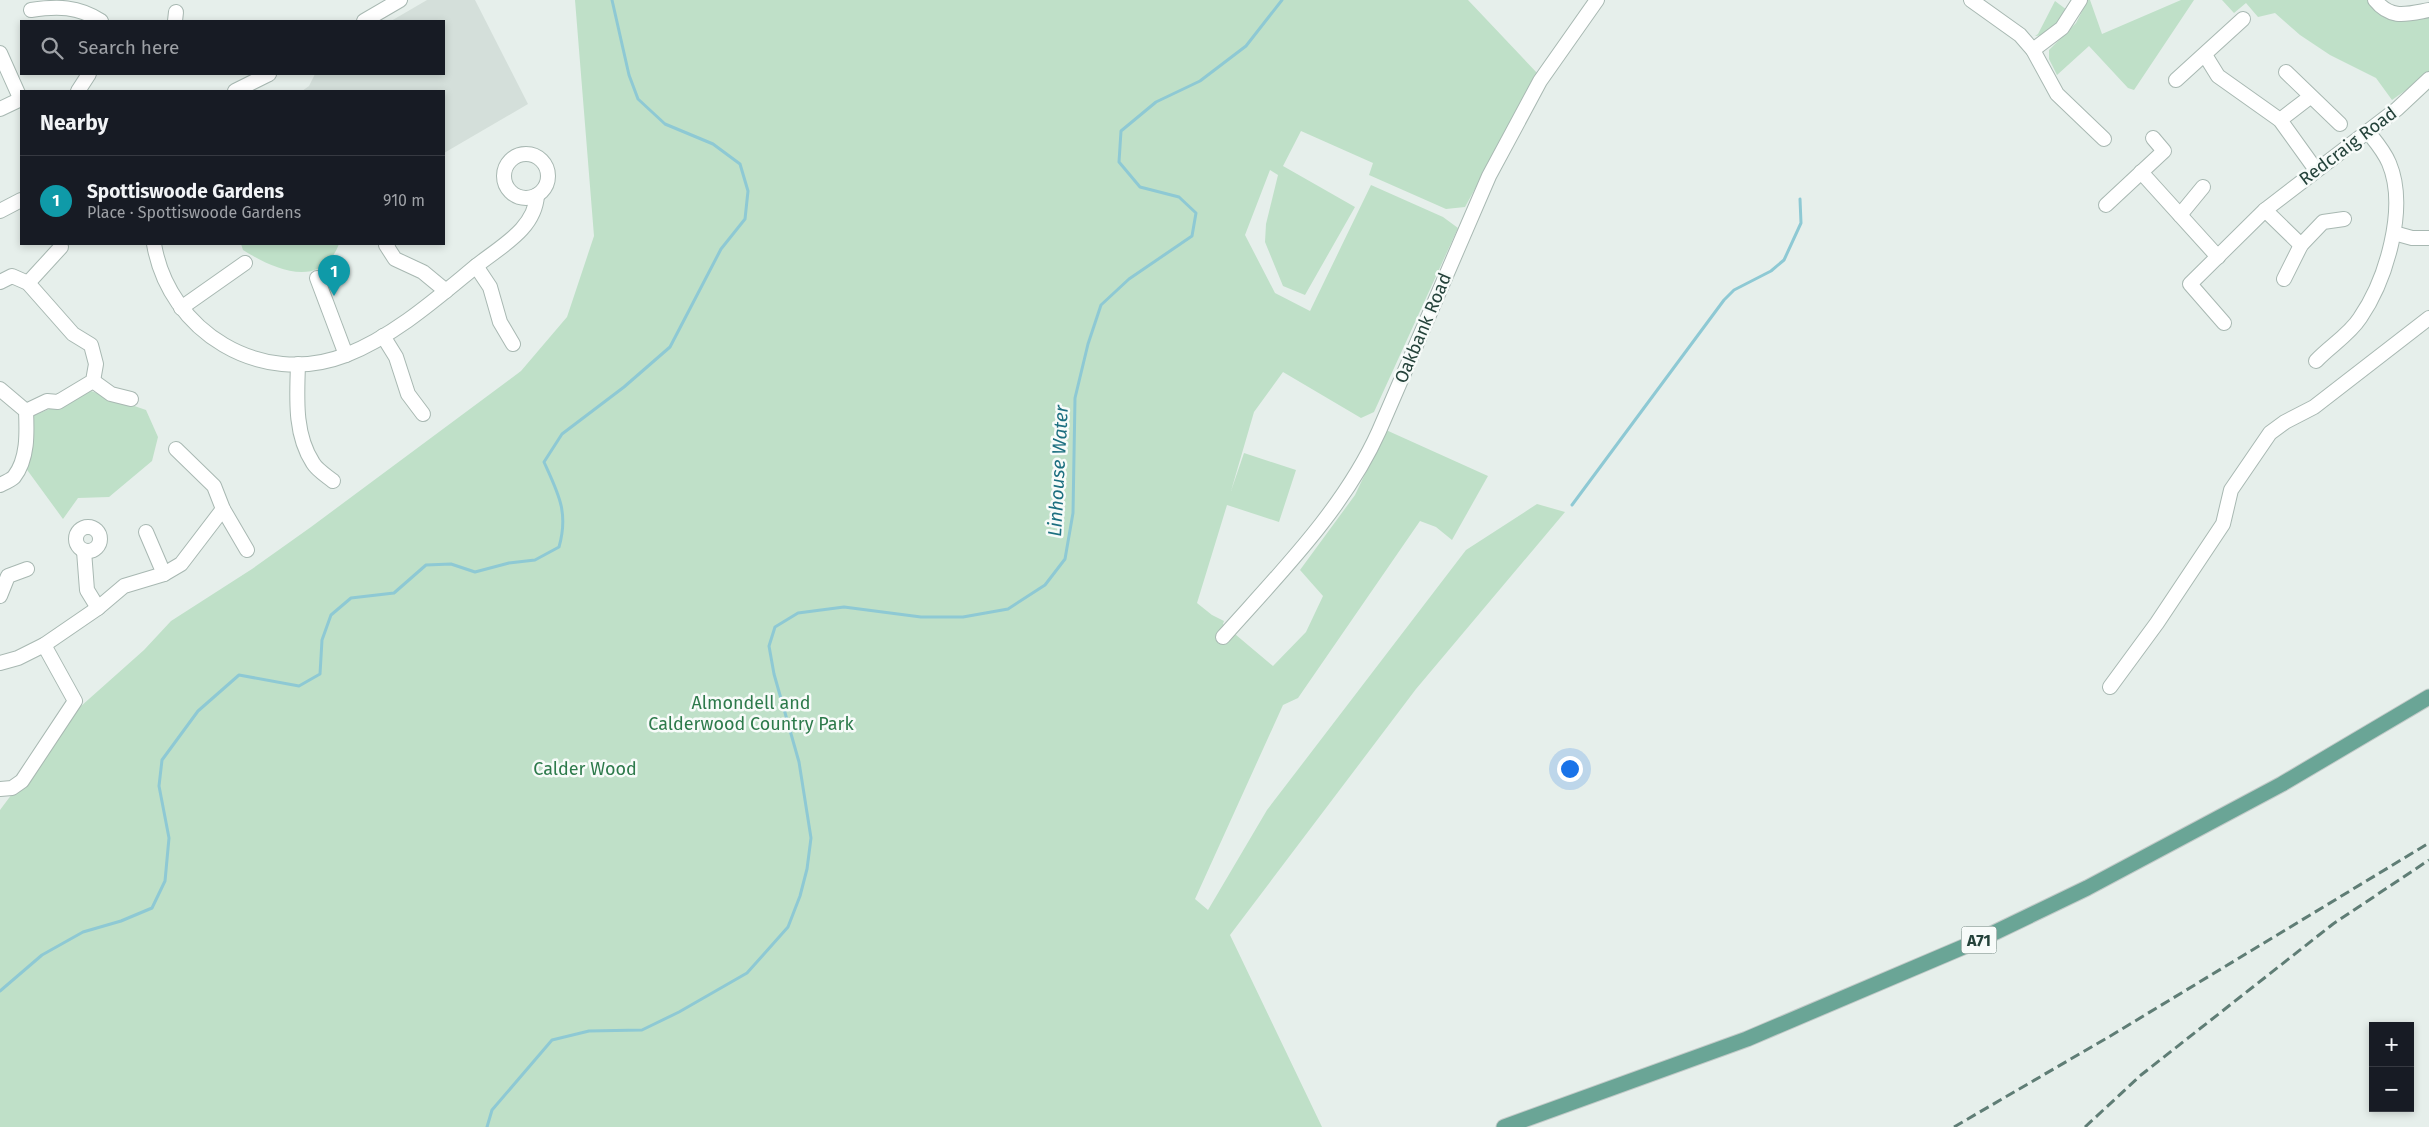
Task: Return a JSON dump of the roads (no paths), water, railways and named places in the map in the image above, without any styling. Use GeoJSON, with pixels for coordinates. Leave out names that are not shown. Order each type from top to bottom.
{"type":"FeatureCollection","features":[{"type":"Feature","properties":{"kind":"main road","name":"A71"},"geometry":{"type":"LineString","coordinates":[[1504,1127],[1747,1039],[1974,942],[2087,888],[2282,784],[2429,697]]}},
{"type":"Feature","properties":{"kind":"street"},"geometry":{"type":"LineString","coordinates":[[366,20],[400,0]]}},
{"type":"Feature","properties":{"kind":"street","name":"Oakbank Road"},"geometry":{"type":"LineString","coordinates":[[1223,637],[1304,544],[1341,497],[1364,458],[1379,431],[1488,176],[1540,81],[1597,0]]}},
{"type":"Feature","properties":{"kind":"street"},"geometry":{"type":"LineString","coordinates":[[1971,0],[2020,35],[2033,50],[2058,94],[2104,139]]}},
{"type":"Feature","properties":{"kind":"street"},"geometry":{"type":"LineString","coordinates":[[2033,50],[2062,28],[2080,0]]}},
{"type":"Feature","properties":{"kind":"street"},"geometry":{"type":"LineString","coordinates":[[2376,0],[2381,7],[2397,15],[2429,10]]}},
{"type":"Feature","properties":{"kind":"street"},"geometry":{"type":"LineString","coordinates":[[31,10],[56,6],[85,11],[99,20]]}},
{"type":"Feature","properties":{"kind":"street"},"geometry":{"type":"LineString","coordinates":[[2176,80],[2244,19]]}},
{"type":"Feature","properties":{"kind":"street"},"geometry":{"type":"LineString","coordinates":[[0,54],[20,98]]}},
{"type":"Feature","properties":{"kind":"street"},"geometry":{"type":"LineString","coordinates":[[2205,55],[2218,76],[2280,120],[2316,170]]}},
{"type":"Feature","properties":{"kind":"street"},"geometry":{"type":"LineString","coordinates":[[2286,72],[2340,124]]}},
{"type":"Feature","properties":{"kind":"street"},"geometry":{"type":"LineString","coordinates":[[79,90],[89,75]]}},
{"type":"Feature","properties":{"kind":"street"},"geometry":{"type":"LineString","coordinates":[[237,90],[267,75]]}},
{"type":"Feature","properties":{"kind":"street","name":"Redcraig Road"},"geometry":{"type":"LineString","coordinates":[[2224,323],[2190,284],[2265,210],[2428,84]]}},
{"type":"Feature","properties":{"kind":"street"},"geometry":{"type":"LineString","coordinates":[[2280,120],[2310,97]]}},
{"type":"Feature","properties":{"kind":"street"},"geometry":{"type":"LineString","coordinates":[[0,109],[20,100]]}},
{"type":"Feature","properties":{"kind":"street"},"geometry":{"type":"LineString","coordinates":[[2316,360],[2348,332],[2367,308],[2380,280],[2394,233],[2396,193],[2390,164],[2381,148],[2368,132]]}},
{"type":"Feature","properties":{"kind":"street"},"geometry":{"type":"LineString","coordinates":[[2106,205],[2164,151],[2153,138]]}},
{"type":"Feature","properties":{"kind":"street"},"geometry":{"type":"LineString","coordinates":[[2141,172],[2218,257]]}},
{"type":"Feature","properties":{"kind":"street"},"geometry":{"type":"LineString","coordinates":[[2180,215],[2203,187]]}},
{"type":"Feature","properties":{"kind":"street"},"geometry":{"type":"LineString","coordinates":[[154,245],[157,261],[168,289],[181,308],[220,345],[256,359],[298,364],[324,362],[346,355],[383,336],[446,291],[518,234],[536,208],[537,195]]}},
{"type":"Feature","properties":{"kind":"street"},"geometry":{"type":"LineString","coordinates":[[0,212],[20,201]]}},
{"type":"Feature","properties":{"kind":"street"},"geometry":{"type":"LineString","coordinates":[[2265,210],[2300,245]]}},
{"type":"Feature","properties":{"kind":"street"},"geometry":{"type":"LineString","coordinates":[[2284,279],[2300,245],[2323,222],[2344,219]]}},
{"type":"Feature","properties":{"kind":"street"},"geometry":{"type":"LineString","coordinates":[[2394,233],[2412,238],[2429,238]]}},
{"type":"Feature","properties":{"kind":"street"},"geometry":{"type":"LineString","coordinates":[[386,245],[395,260],[423,272],[446,291]]}},
{"type":"Feature","properties":{"kind":"street"},"geometry":{"type":"LineString","coordinates":[[28,282],[61,248]]}},
{"type":"Feature","properties":{"kind":"street"},"geometry":{"type":"LineString","coordinates":[[181,308],[245,263]]}},
{"type":"Feature","properties":{"kind":"street"},"geometry":{"type":"LineString","coordinates":[[476,266],[490,286],[500,322],[512,336]]}},
{"type":"Feature","properties":{"kind":"street"},"geometry":{"type":"LineString","coordinates":[[0,282],[12,276],[28,282],[73,334],[91,345],[96,364],[93,381],[58,402],[47,401],[26,412]]}},
{"type":"Feature","properties":{"kind":"street"},"geometry":{"type":"LineString","coordinates":[[318,278],[346,355]]}},
{"type":"Feature","properties":{"kind":"street"},"geometry":{"type":"LineString","coordinates":[[2110,687],[2157,622],[2223,524],[2231,490],[2270,433],[2285,422],[2314,407],[2429,318]]}},
{"type":"Feature","properties":{"kind":"street"},"geometry":{"type":"LineString","coordinates":[[383,336],[396,357],[408,394],[423,414]]}},
{"type":"Feature","properties":{"kind":"street"},"geometry":{"type":"LineString","coordinates":[[298,364],[298,420],[305,447],[314,465],[333,481]]}},
{"type":"Feature","properties":{"kind":"street"},"geometry":{"type":"LineString","coordinates":[[93,381],[111,394],[131,399]]}},
{"type":"Feature","properties":{"kind":"street"},"geometry":{"type":"LineString","coordinates":[[0,389],[26,412],[27,432],[24,455],[13,478],[0,485]]}},
{"type":"Feature","properties":{"kind":"street"},"geometry":{"type":"LineString","coordinates":[[176,449],[214,486],[222,509],[247,550]]}},
{"type":"Feature","properties":{"kind":"street"},"geometry":{"type":"LineString","coordinates":[[0,663],[18,658],[44,645],[98,608],[124,586],[164,574],[181,564],[222,509]]}},
{"type":"Feature","properties":{"kind":"street"},"geometry":{"type":"LineString","coordinates":[[146,532],[164,574]]}},
{"type":"Feature","properties":{"kind":"street"},"geometry":{"type":"LineString","coordinates":[[84,551],[87,590],[98,608]]}},
{"type":"Feature","properties":{"kind":"street"},"geometry":{"type":"LineString","coordinates":[[0,596],[4,572],[27,569]]}},
{"type":"Feature","properties":{"kind":"street"},"geometry":{"type":"LineString","coordinates":[[0,788],[12,788],[22,781],[75,701],[74,696],[44,645]]}},
{"type":"Feature","properties":{"kind":"waterway"},"geometry":{"type":"LineString","coordinates":[[0,991],[42,955],[83,932],[121,921],[152,908],[165,881],[169,838],[159,786],[162,760],[198,711],[239,675],[299,686],[320,674],[322,640],[331,615],[351,598],[394,593],[426,565],[451,564],[475,572],[509,563],[535,560],[559,547],[562,535],[562,513],[558,493],[544,462],[562,434],[624,387],[670,347],[721,249],[745,219],[748,191],[740,164],[713,144],[665,124],[638,99],[629,75],[612,0]]}},
{"type":"Feature","properties":{"kind":"waterway","name":"Linhouse Water"},"geometry":{"type":"LineString","coordinates":[[487,1127],[492,1110],[552,1040],[589,1031],[642,1030],[679,1012],[747,973],[788,927],[800,896],[807,869],[811,838],[799,762],[774,674],[769,646],[775,627],[798,613],[844,607],[921,617],[963,617],[1008,609],[1045,585],[1065,559],[1073,513],[1075,398],[1088,344],[1101,305],[1129,279],[1192,236],[1196,213],[1179,197],[1140,187],[1119,162],[1121,131],[1156,102],[1200,81],[1246,46],[1282,0]]}},
{"type":"Feature","properties":{"kind":"waterway"},"geometry":{"type":"LineString","coordinates":[[1572,505],[1724,300],[1734,290],[1771,271],[1784,260],[1801,223],[1800,199]]}},
{"type":"Feature","properties":{"kind":"railway"},"geometry":{"type":"LineString","coordinates":[[1954,1127],[2112,1035],[2429,843]]}},
{"type":"Feature","properties":{"kind":"railway"},"geometry":{"type":"LineString","coordinates":[[2085,1127],[2141,1075],[2333,924],[2429,860]]}},
{"type":"Feature","properties":{"kind":"place","name":"Spottiswoode Gardens"},"geometry":{"type":"Point","coordinates":[334,296]}},
{"type":"Feature","properties":{"kind":"park label","name":"Almondell and Calderwood Country Park"},"geometry":{"type":"Point","coordinates":[751,713]}},
{"type":"Feature","properties":{"kind":"park label","name":"Calder Wood"},"geometry":{"type":"Point","coordinates":[585,769]}}]}
